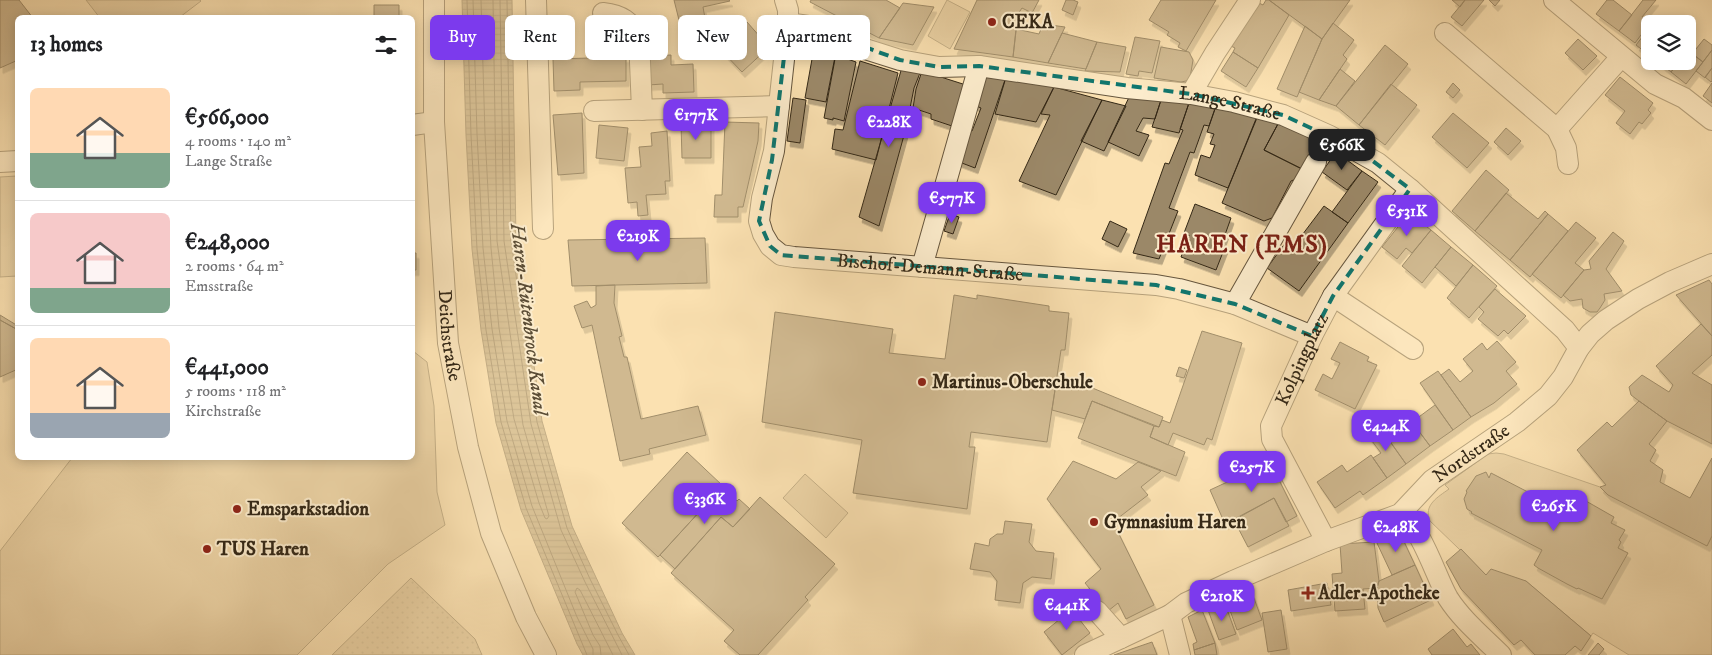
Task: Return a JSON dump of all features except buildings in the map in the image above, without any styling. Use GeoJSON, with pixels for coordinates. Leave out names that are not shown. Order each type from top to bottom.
{"type":"FeatureCollection","features":[{"type":"Feature","properties":{"kind":"street","name":"Deichstraße"},"geometry":{"type":"LineString","coordinates":[[434,0],[434,122],[448,343],[468,447],[491,533],[526,617],[546,655]]}},
{"type":"Feature","properties":{"kind":"street"},"geometry":{"type":"LineString","coordinates":[[536,0],[543,229]]}},
{"type":"Feature","properties":{"kind":"street"},"geometry":{"type":"LineString","coordinates":[[785,0],[788,15]]}},
{"type":"Feature","properties":{"kind":"street"},"geometry":{"type":"LineString","coordinates":[[1191,94],[1250,0]]}},
{"type":"Feature","properties":{"kind":"street"},"geometry":{"type":"LineString","coordinates":[[1554,0],[1655,84],[1684,98],[1712,120]]}},
{"type":"Feature","properties":{"kind":"street"},"geometry":{"type":"LineString","coordinates":[[603,13],[615,14],[626,19],[634,28],[639,38],[642,110]]}},
{"type":"Feature","properties":{"kind":"street"},"geometry":{"type":"LineString","coordinates":[[1445,33],[1557,129],[1566,148],[1568,164]]}},
{"type":"Feature","properties":{"kind":"street","name":"Lange Straße"},"geometry":{"type":"LineString","coordinates":[[870,51],[900,60],[939,67],[979,66],[1127,88],[1191,94],[1234,102],[1291,118],[1358,150],[1378,163],[1410,189],[1565,330],[1579,348]]}},
{"type":"Feature","properties":{"kind":"street"},"geometry":{"type":"LineString","coordinates":[[1557,129],[1621,56]]}},
{"type":"Feature","properties":{"kind":"street","name":"Bischof-Demann-Straße"},"geometry":{"type":"LineString","coordinates":[[784,60],[774,151],[762,198],[759,221],[763,234],[770,246],[782,255],[1156,285],[1235,304],[1312,336]]}},
{"type":"Feature","properties":{"kind":"street"},"geometry":{"type":"LineString","coordinates":[[922,267],[979,66]]}},
{"type":"Feature","properties":{"kind":"street"},"geometry":{"type":"LineString","coordinates":[[594,110],[779,106]]}},
{"type":"Feature","properties":{"kind":"street"},"geometry":{"type":"LineString","coordinates":[[415,125],[434,122]]}},
{"type":"Feature","properties":{"kind":"street"},"geometry":{"type":"LineString","coordinates":[[0,162],[15,161]]}},
{"type":"Feature","properties":{"kind":"street"},"geometry":{"type":"LineString","coordinates":[[1235,304],[1316,162]]}},
{"type":"Feature","properties":{"kind":"street","name":"Kolpingplatz"},"geometry":{"type":"LineString","coordinates":[[1326,541],[1272,439],[1272,426],[1312,336],[1333,296],[1410,189]]}},
{"type":"Feature","properties":{"kind":"street"},"geometry":{"type":"LineString","coordinates":[[1579,348],[1590,334],[1606,320],[1638,299],[1670,282],[1712,264]]}},
{"type":"Feature","properties":{"kind":"street"},"geometry":{"type":"LineString","coordinates":[[1333,296],[1413,349]]}},
{"type":"Feature","properties":{"kind":"street","name":"Nordstraße"},"geometry":{"type":"LineString","coordinates":[[1400,514],[1432,480],[1516,422],[1548,396],[1563,378],[1579,348]]}},
{"type":"Feature","properties":{"kind":"street"},"geometry":{"type":"LineString","coordinates":[[1085,655],[1170,615],[1194,600],[1326,541],[1400,514],[1407,518],[1429,555],[1448,598],[1462,617],[1501,655]]}},
{"type":"Feature","properties":{"kind":"street"},"geometry":{"type":"LineString","coordinates":[[1097,611],[1121,638]]}},
{"type":"Feature","properties":{"kind":"street"},"geometry":{"type":"LineString","coordinates":[[1170,615],[1180,655]]}},
{"type":"Feature","properties":{"kind":"highlighted area"},"geometry":{"type":"Polygon","coordinates":[[[788,23],[808,26],[900,60],[939,67],[979,66],[1191,94],[1283,115],[1358,150],[1410,189],[1333,296],[1312,336],[1235,304],[1156,285],[781,255],[770,246],[759,221],[772,160],[788,23]]]}},
{"type":"Feature","properties":{"kind":"shaded area"},"geometry":{"type":"Polygon","coordinates":[[[86,0],[201,1],[183,15],[98,15],[86,0]]]}},
{"type":"Feature","properties":{"kind":"shaded area"},"geometry":{"type":"Polygon","coordinates":[[[947,0],[970,12],[950,49],[928,36],[947,0]]]}},
{"type":"Feature","properties":{"kind":"shaded area"},"geometry":{"type":"Polygon","coordinates":[[[15,176],[15,276],[0,277],[0,177],[15,176]]]}},
{"type":"Feature","properties":{"kind":"shaded area","name":"Emsparkstadion"},"geometry":{"type":"Polygon","coordinates":[[[415,353],[427,362],[434,406],[437,492],[445,525],[388,564],[297,655],[0,655],[0,551],[70,460],[415,460],[415,353]]]}},
{"type":"Feature","properties":{"kind":"shaded area"},"geometry":{"type":"Polygon","coordinates":[[[1488,454],[1504,454],[1600,487],[1712,536],[1712,655],[1629,655],[1593,633],[1591,636],[1526,581],[1486,575],[1430,521],[1428,510],[1440,495],[1449,489],[1445,485],[1488,454]]]}},
{"type":"Feature","properties":{"kind":"shaded area"},"geometry":{"type":"Polygon","coordinates":[[[805,474],[848,513],[826,538],[783,498],[805,474]]]}},
{"type":"Feature","properties":{"kind":"shaded area"},"geometry":{"type":"Polygon","coordinates":[[[411,578],[475,639],[482,655],[332,655],[411,578]]]}},
{"type":"Feature","properties":{"kind":"water"},"geometry":{"type":"Polygon","coordinates":[[[462,0],[512,0],[512,15],[505,15],[505,60],[513,60],[516,240],[542,421],[572,526],[622,633],[635,655],[583,655],[521,510],[496,423],[481,330],[472,249],[464,60],[495,60],[495,15],[462,15],[462,0]]]}},
{"type":"Feature","properties":{"kind":"place","name":"CEKA"},"geometry":{"type":"Point","coordinates":[992,22]}},
{"type":"Feature","properties":{"kind":"place","name":"Martinus-Oberschule"},"geometry":{"type":"Point","coordinates":[922,382]}},
{"type":"Feature","properties":{"kind":"place","name":"Emsparkstadion"},"geometry":{"type":"Point","coordinates":[237,509]}},
{"type":"Feature","properties":{"kind":"place","name":"Gymnasium Haren"},"geometry":{"type":"Point","coordinates":[1094,522]}},
{"type":"Feature","properties":{"kind":"place","name":"TUS Haren"},"geometry":{"type":"Point","coordinates":[207,549]}},
{"type":"Feature","properties":{"kind":"place","name":"Adler-Apotheke"},"geometry":{"type":"Point","coordinates":[1308,593]}},
{"type":"Feature","properties":{"kind":"district","name":"HAREN (EMS)"},"geometry":{"type":"Point","coordinates":[1242,245]}},
{"type":"Feature","properties":{"kind":"water label","name":"Haren-Rütenbrock Kanal"},"geometry":{"type":"Point","coordinates":[528,319]}}]}
